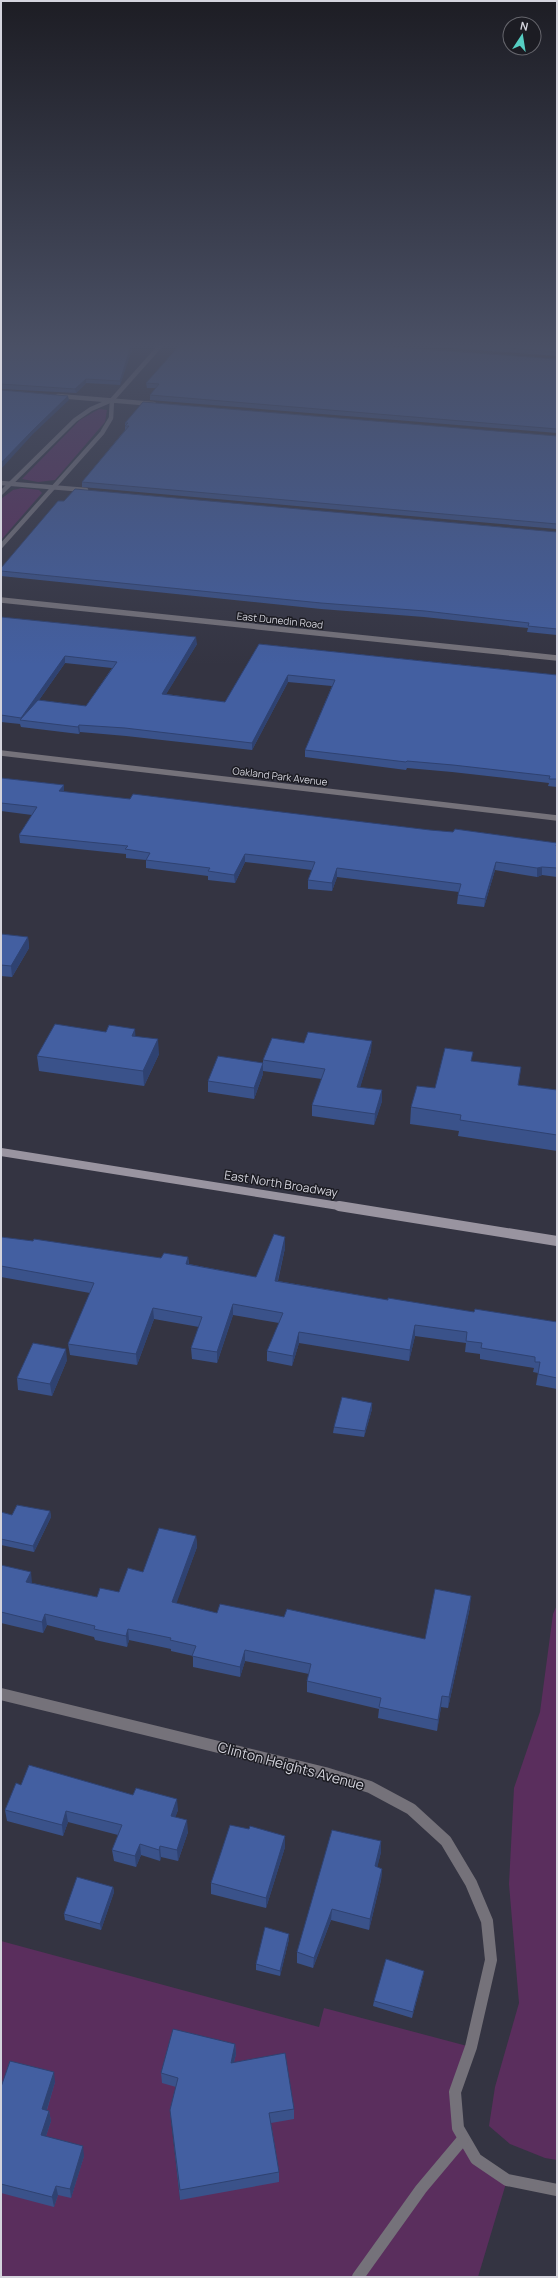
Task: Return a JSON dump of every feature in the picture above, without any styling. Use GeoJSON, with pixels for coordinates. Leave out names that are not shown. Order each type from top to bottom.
{"type":"FeatureCollection","features":[{"type":"Feature","properties":{"kind":"main road","name":"East North Broadway"},"geometry":{"type":"LineString","coordinates":[[1,1152],[557,1240]]}},
{"type":"Feature","properties":{"kind":"street"},"geometry":{"type":"LineString","coordinates":[[1,493],[43,452]]}},
{"type":"Feature","properties":{"kind":"street"},"geometry":{"type":"LineString","coordinates":[[1,546],[85,452]]}},
{"type":"Feature","properties":{"kind":"street"},"geometry":{"type":"LineString","coordinates":[[1,483],[96,491]]}},
{"type":"Feature","properties":{"kind":"street","name":"East Dunedin Road"},"geometry":{"type":"LineString","coordinates":[[1,600],[557,658]]}},
{"type":"Feature","properties":{"kind":"street","name":"Oakland Park Avenue"},"geometry":{"type":"LineString","coordinates":[[1,753],[557,818]]}},
{"type":"Feature","properties":{"kind":"street","name":"Clinton Heights Avenue"},"geometry":{"type":"LineString","coordinates":[[1,1694],[325,1772],[370,1787],[411,1809],[446,1841],[471,1883],[487,1921],[491,1960],[471,2047],[454,2092],[458,2128],[463,2140],[476,2159],[507,2180],[557,2190]]}},
{"type":"Feature","properties":{"kind":"street"},"geometry":{"type":"LineString","coordinates":[[358,2277],[402,2212],[431,2175],[463,2140]]}},
{"type":"Feature","properties":{"kind":"shaded area"},"geometry":{"type":"Polygon","coordinates":[[[48,452],[79,452],[55,480],[38,482],[22,479],[48,452]]]}},
{"type":"Feature","properties":{"kind":"shaded area"},"geometry":{"type":"Polygon","coordinates":[[[22,488],[39,490],[42,493],[1,540],[1,499],[13,490],[22,488]]]}},
{"type":"Feature","properties":{"kind":"shaded area"},"geometry":{"type":"Polygon","coordinates":[[[557,1605],[557,2160],[545,2158],[510,2144],[489,2126],[495,2087],[519,2003],[509,1884],[514,1788],[540,1712],[553,1614],[557,1605]]]}},
{"type":"Feature","properties":{"kind":"shaded area"},"geometry":{"type":"Polygon","coordinates":[[[1,1941],[319,2027],[324,2008],[471,2047],[455,2092],[463,2140],[507,2180],[478,2277],[1,2277],[1,2193],[43,2145],[1,2104],[1,1941]],[[179,2088],[171,2120],[180,2200],[179,2088]]]}},
{"type":"Feature","properties":{"kind":"building"},"geometry":{"type":"Polygon","coordinates":[[[1,452],[11,452],[1,463],[1,452]]]}},
{"type":"Feature","properties":{"kind":"building"},"geometry":{"type":"Polygon","coordinates":[[[107,452],[557,452],[557,524],[82,482],[107,452]]]}},
{"type":"Feature","properties":{"kind":"building"},"geometry":{"type":"Polygon","coordinates":[[[75,489],[557,532],[557,629],[528,626],[529,623],[425,611],[321,603],[1,571],[1,568],[58,501],[64,501],[75,489]]]}},
{"type":"Feature","properties":{"kind":"building"},"geometry":{"type":"Polygon","coordinates":[[[1,617],[196,637],[162,694],[225,702],[259,644],[557,675],[557,779],[549,779],[550,776],[453,765],[406,762],[305,750],[335,680],[288,675],[252,743],[125,728],[79,725],[78,727],[20,720],[38,700],[86,706],[117,662],[65,656],[21,718],[1,715],[1,617]]]}},
{"type":"Feature","properties":{"kind":"building"},"geometry":{"type":"Polygon","coordinates":[[[1,778],[64,785],[59,791],[130,799],[133,794],[430,830],[453,832],[455,829],[557,843],[557,868],[537,868],[496,862],[485,899],[458,895],[461,884],[337,868],[332,883],[308,880],[315,862],[245,854],[234,875],[208,871],[210,868],[146,860],[150,853],[125,849],[128,846],[19,835],[37,807],[1,803],[1,778]]]}},
{"type":"Feature","properties":{"kind":"building"},"geometry":{"type":"Polygon","coordinates":[[[1,934],[28,937],[11,966],[1,965],[1,934]]]}},
{"type":"Feature","properties":{"kind":"building"},"geometry":{"type":"Polygon","coordinates":[[[55,1024],[106,1032],[109,1025],[135,1029],[132,1036],[158,1039],[143,1071],[37,1056],[55,1024]]]}},
{"type":"Feature","properties":{"kind":"building"},"geometry":{"type":"Polygon","coordinates":[[[308,1032],[372,1041],[357,1087],[382,1090],[375,1114],[312,1105],[325,1069],[263,1060],[272,1038],[304,1043],[308,1032]]]}},
{"type":"Feature","properties":{"kind":"building"},"geometry":{"type":"Polygon","coordinates":[[[445,1048],[473,1052],[471,1061],[521,1067],[518,1085],[557,1090],[557,1135],[460,1120],[461,1115],[411,1107],[417,1086],[435,1088],[445,1048]]]}},
{"type":"Feature","properties":{"kind":"building"},"geometry":{"type":"Polygon","coordinates":[[[218,1056],[263,1063],[254,1088],[208,1081],[218,1056]]]}},
{"type":"Feature","properties":{"kind":"building"},"geometry":{"type":"Polygon","coordinates":[[[274,1234],[285,1237],[275,1281],[388,1300],[388,1298],[474,1312],[475,1309],[557,1322],[557,1378],[538,1374],[540,1362],[535,1362],[535,1357],[481,1348],[482,1343],[466,1341],[467,1332],[415,1325],[410,1350],[299,1332],[293,1356],[267,1351],[283,1313],[233,1304],[217,1352],[191,1348],[202,1317],[153,1308],[136,1354],[68,1344],[94,1283],[1,1266],[1,1237],[33,1241],[34,1239],[161,1258],[164,1253],[188,1257],[186,1264],[256,1277],[274,1234]]]}},
{"type":"Feature","properties":{"kind":"building"},"geometry":{"type":"Polygon","coordinates":[[[33,1343],[66,1349],[50,1384],[17,1378],[33,1343]]]}},
{"type":"Feature","properties":{"kind":"building"},"geometry":{"type":"Polygon","coordinates":[[[342,1397],[372,1403],[365,1431],[334,1427],[342,1397]]]}},
{"type":"Feature","properties":{"kind":"building"},"geometry":{"type":"Polygon","coordinates":[[[17,1505],[50,1511],[33,1546],[1,1539],[1,1512],[12,1515],[17,1505]]]}},
{"type":"Feature","properties":{"kind":"building"},"geometry":{"type":"Polygon","coordinates":[[[159,1528],[196,1536],[172,1602],[217,1613],[220,1604],[284,1617],[287,1609],[425,1639],[435,1589],[471,1596],[449,1697],[442,1696],[438,1720],[379,1707],[381,1698],[307,1681],[311,1664],[245,1650],[240,1667],[192,1656],[196,1646],[170,1640],[171,1638],[128,1629],[126,1636],[94,1629],[95,1626],[45,1614],[42,1622],[1,1612],[1,1565],[31,1572],[26,1582],[97,1597],[100,1588],[119,1592],[128,1568],[143,1572],[159,1528]]]}},
{"type":"Feature","properties":{"kind":"building"},"geometry":{"type":"Polygon","coordinates":[[[29,1765],[133,1795],[136,1788],[177,1799],[171,1816],[187,1820],[177,1850],[160,1846],[159,1850],[140,1844],[135,1856],[112,1850],[122,1825],[66,1811],[62,1825],[5,1810],[16,1783],[21,1785],[29,1765]]]}},
{"type":"Feature","properties":{"kind":"building"},"geometry":{"type":"Polygon","coordinates":[[[230,1825],[249,1829],[250,1826],[285,1836],[266,1898],[211,1883],[230,1825]]]}},
{"type":"Feature","properties":{"kind":"building"},"geometry":{"type":"Polygon","coordinates":[[[332,1830],[381,1841],[375,1866],[382,1869],[370,1919],[332,1909],[314,1958],[297,1952],[332,1830]]]}},
{"type":"Feature","properties":{"kind":"building"},"geometry":{"type":"Polygon","coordinates":[[[77,1877],[113,1887],[100,1924],[64,1914],[77,1877]]]}},
{"type":"Feature","properties":{"kind":"building"},"geometry":{"type":"Polygon","coordinates":[[[265,1927],[289,1934],[280,1971],[256,1964],[265,1927]]]}},
{"type":"Feature","properties":{"kind":"building"},"geometry":{"type":"Polygon","coordinates":[[[386,1959],[424,1971],[413,2012],[374,2001],[386,1959]]]}},
{"type":"Feature","properties":{"kind":"building"},"geometry":{"type":"Polygon","coordinates":[[[173,2029],[235,2044],[231,2063],[285,2053],[294,2109],[269,2113],[279,2172],[180,2190],[170,2110],[178,2078],[161,2073],[173,2029]]]}},
{"type":"Feature","properties":{"kind":"building"},"geometry":{"type":"Polygon","coordinates":[[[10,2061],[54,2072],[42,2109],[49,2111],[41,2135],[83,2146],[70,2189],[56,2186],[52,2197],[1,2184],[1,2087],[10,2061]]]}}]}
